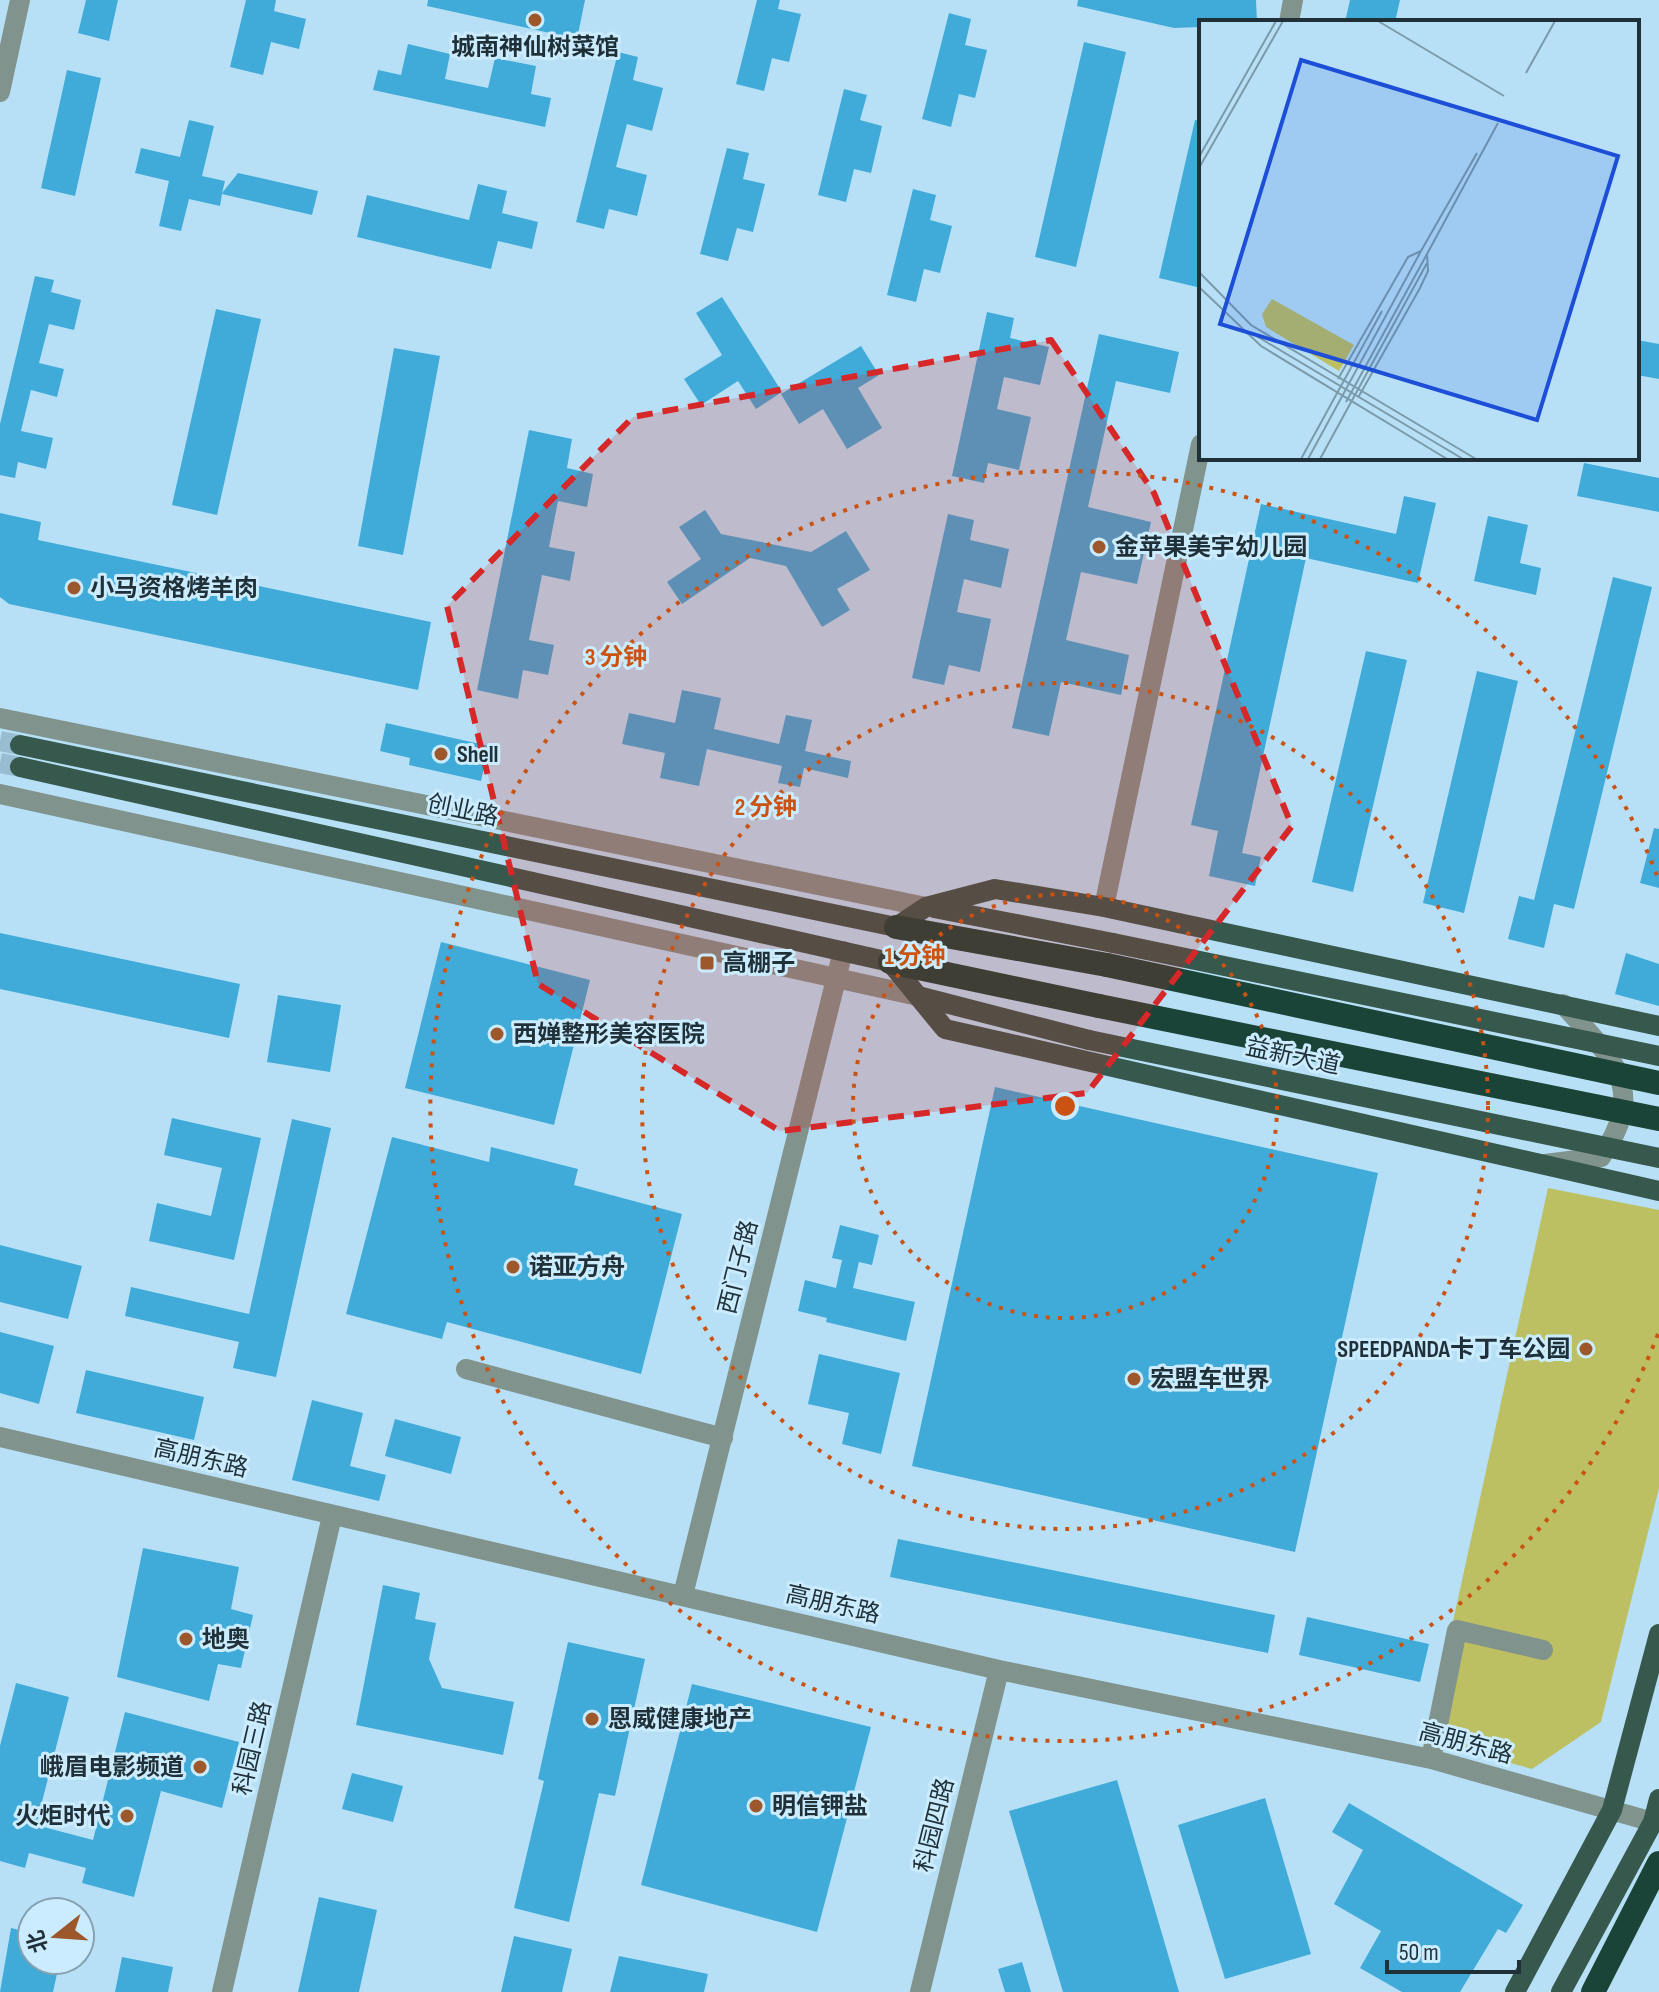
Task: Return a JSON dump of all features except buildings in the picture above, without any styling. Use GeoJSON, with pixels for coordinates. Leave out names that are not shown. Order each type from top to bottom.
{"type":"FeatureCollection","features":[{"type":"Feature","properties":{"kind":"highway"},"geometry":{"type":"LineString","coordinates":[[896,927],[1110,954],[1659,1083]]}},
{"type":"Feature","properties":{"kind":"highway"},"geometry":{"type":"LineString","coordinates":[[890,962],[1659,1119]]}},
{"type":"Feature","properties":{"kind":"highway"},"geometry":{"type":"LineString","coordinates":[[1593,1992],[1659,1863]]}},
{"type":"Feature","properties":{"kind":"main road","name":"创业路"},"geometry":{"type":"LineString","coordinates":[[20,745],[896,927]]}},
{"type":"Feature","properties":{"kind":"main road"},"geometry":{"type":"LineString","coordinates":[[20,767],[890,962],[945,1029],[1659,1191]]}},
{"type":"Feature","properties":{"kind":"main road"},"geometry":{"type":"LineString","coordinates":[[896,927],[926,907],[995,889],[1104,907],[1659,1026]]}},
{"type":"Feature","properties":{"kind":"main road"},"geometry":{"type":"LineString","coordinates":[[926,907],[1110,954],[1659,1056]]}},
{"type":"Feature","properties":{"kind":"main road","name":"益新大道"},"geometry":{"type":"LineString","coordinates":[[918,996],[1089,1040],[1659,1158]]}},
{"type":"Feature","properties":{"kind":"main road"},"geometry":{"type":"LineString","coordinates":[[1515,1992],[1612,1810],[1659,1634]]}},
{"type":"Feature","properties":{"kind":"main road"},"geometry":{"type":"LineString","coordinates":[[1561,1992],[1656,1819],[1659,1799]]}},
{"type":"Feature","properties":{"kind":"street"},"geometry":{"type":"LineString","coordinates":[[0,92],[20,0]]}},
{"type":"Feature","properties":{"kind":"street"},"geometry":{"type":"LineString","coordinates":[[1289,20],[1293,0]]}},
{"type":"Feature","properties":{"kind":"street"},"geometry":{"type":"LineString","coordinates":[[1104,907],[1199,454]]}},
{"type":"Feature","properties":{"kind":"street"},"geometry":{"type":"LineString","coordinates":[[0,718],[926,907]]}},
{"type":"Feature","properties":{"kind":"street"},"geometry":{"type":"LineString","coordinates":[[0,794],[918,996]]}},
{"type":"Feature","properties":{"kind":"street","name":"西门子路"},"geometry":{"type":"LineString","coordinates":[[683,1595],[843,951]]}},
{"type":"Feature","properties":{"kind":"street"},"geometry":{"type":"LineString","coordinates":[[1545,1164],[1601,1157],[1620,1130],[1624,1096],[1614,1062],[1563,1004]]}},
{"type":"Feature","properties":{"kind":"street"},"geometry":{"type":"LineString","coordinates":[[466,1369],[723,1438]]}},
{"type":"Feature","properties":{"kind":"street","name":"高朋东路"},"geometry":{"type":"LineString","coordinates":[[0,1437],[999,1670],[1431,1759],[1612,1810],[1656,1819]]}},
{"type":"Feature","properties":{"kind":"street","name":"科园三路"},"geometry":{"type":"LineString","coordinates":[[222,1992],[332,1516]]}},
{"type":"Feature","properties":{"kind":"street"},"geometry":{"type":"LineString","coordinates":[[1431,1759],[1457,1630],[1543,1650]]}},
{"type":"Feature","properties":{"kind":"street","name":"科园四路"},"geometry":{"type":"LineString","coordinates":[[920,1992],[999,1670]]}},
{"type":"Feature","properties":{"kind":"highlighted area"},"geometry":{"type":"Polygon","coordinates":[[[1051,340],[1154,493],[1292,826],[1087,1093],[780,1131],[538,984],[447,606],[633,417],[1051,340]]]}},
{"type":"Feature","properties":{"kind":"green space","name":"SPEEDPANDA卡丁车公园"},"geometry":{"type":"Polygon","coordinates":[[[1548,1188],[1659,1210],[1659,1488],[1601,1722],[1532,1769],[1427,1740],[1548,1188]]]}},
{"type":"Feature","properties":{"kind":"tunnel"},"geometry":{"type":"LineString","coordinates":[[0,741],[20,745]]}},
{"type":"Feature","properties":{"kind":"tunnel"},"geometry":{"type":"LineString","coordinates":[[0,763],[20,767]]}},
{"type":"Feature","properties":{"kind":"place","name":"城南神仙树菜馆"},"geometry":{"type":"Point","coordinates":[535,20]}},
{"type":"Feature","properties":{"kind":"place","name":"金苹果美宇幼儿园"},"geometry":{"type":"Point","coordinates":[1099,547]}},
{"type":"Feature","properties":{"kind":"place","name":"小马资格烤羊肉"},"geometry":{"type":"Point","coordinates":[74,588]}},
{"type":"Feature","properties":{"kind":"place","name":"Shell"},"geometry":{"type":"Point","coordinates":[441,754]}},
{"type":"Feature","properties":{"kind":"place","name":"高棚子"},"geometry":{"type":"Point","coordinates":[707,963]}},
{"type":"Feature","properties":{"kind":"place","name":"西婵整形美容医院"},"geometry":{"type":"Point","coordinates":[497,1034]}},
{"type":"Feature","properties":{"kind":"place","name":"诺亚方舟"},"geometry":{"type":"Point","coordinates":[513,1267]}},
{"type":"Feature","properties":{"kind":"place","name":"SPEEDPANDA卡丁车公园"},"geometry":{"type":"Point","coordinates":[1586,1349]}},
{"type":"Feature","properties":{"kind":"place","name":"宏盟车世界"},"geometry":{"type":"Point","coordinates":[1134,1379]}},
{"type":"Feature","properties":{"kind":"place","name":"地奥"},"geometry":{"type":"Point","coordinates":[186,1639]}},
{"type":"Feature","properties":{"kind":"place","name":"恩威健康地产"},"geometry":{"type":"Point","coordinates":[592,1719]}},
{"type":"Feature","properties":{"kind":"place","name":"峨眉电影频道"},"geometry":{"type":"Point","coordinates":[200,1767]}},
{"type":"Feature","properties":{"kind":"place","name":"明信钾盐"},"geometry":{"type":"Point","coordinates":[756,1806]}},
{"type":"Feature","properties":{"kind":"place","name":"火炬时代"},"geometry":{"type":"Point","coordinates":[127,1816]}}]}
